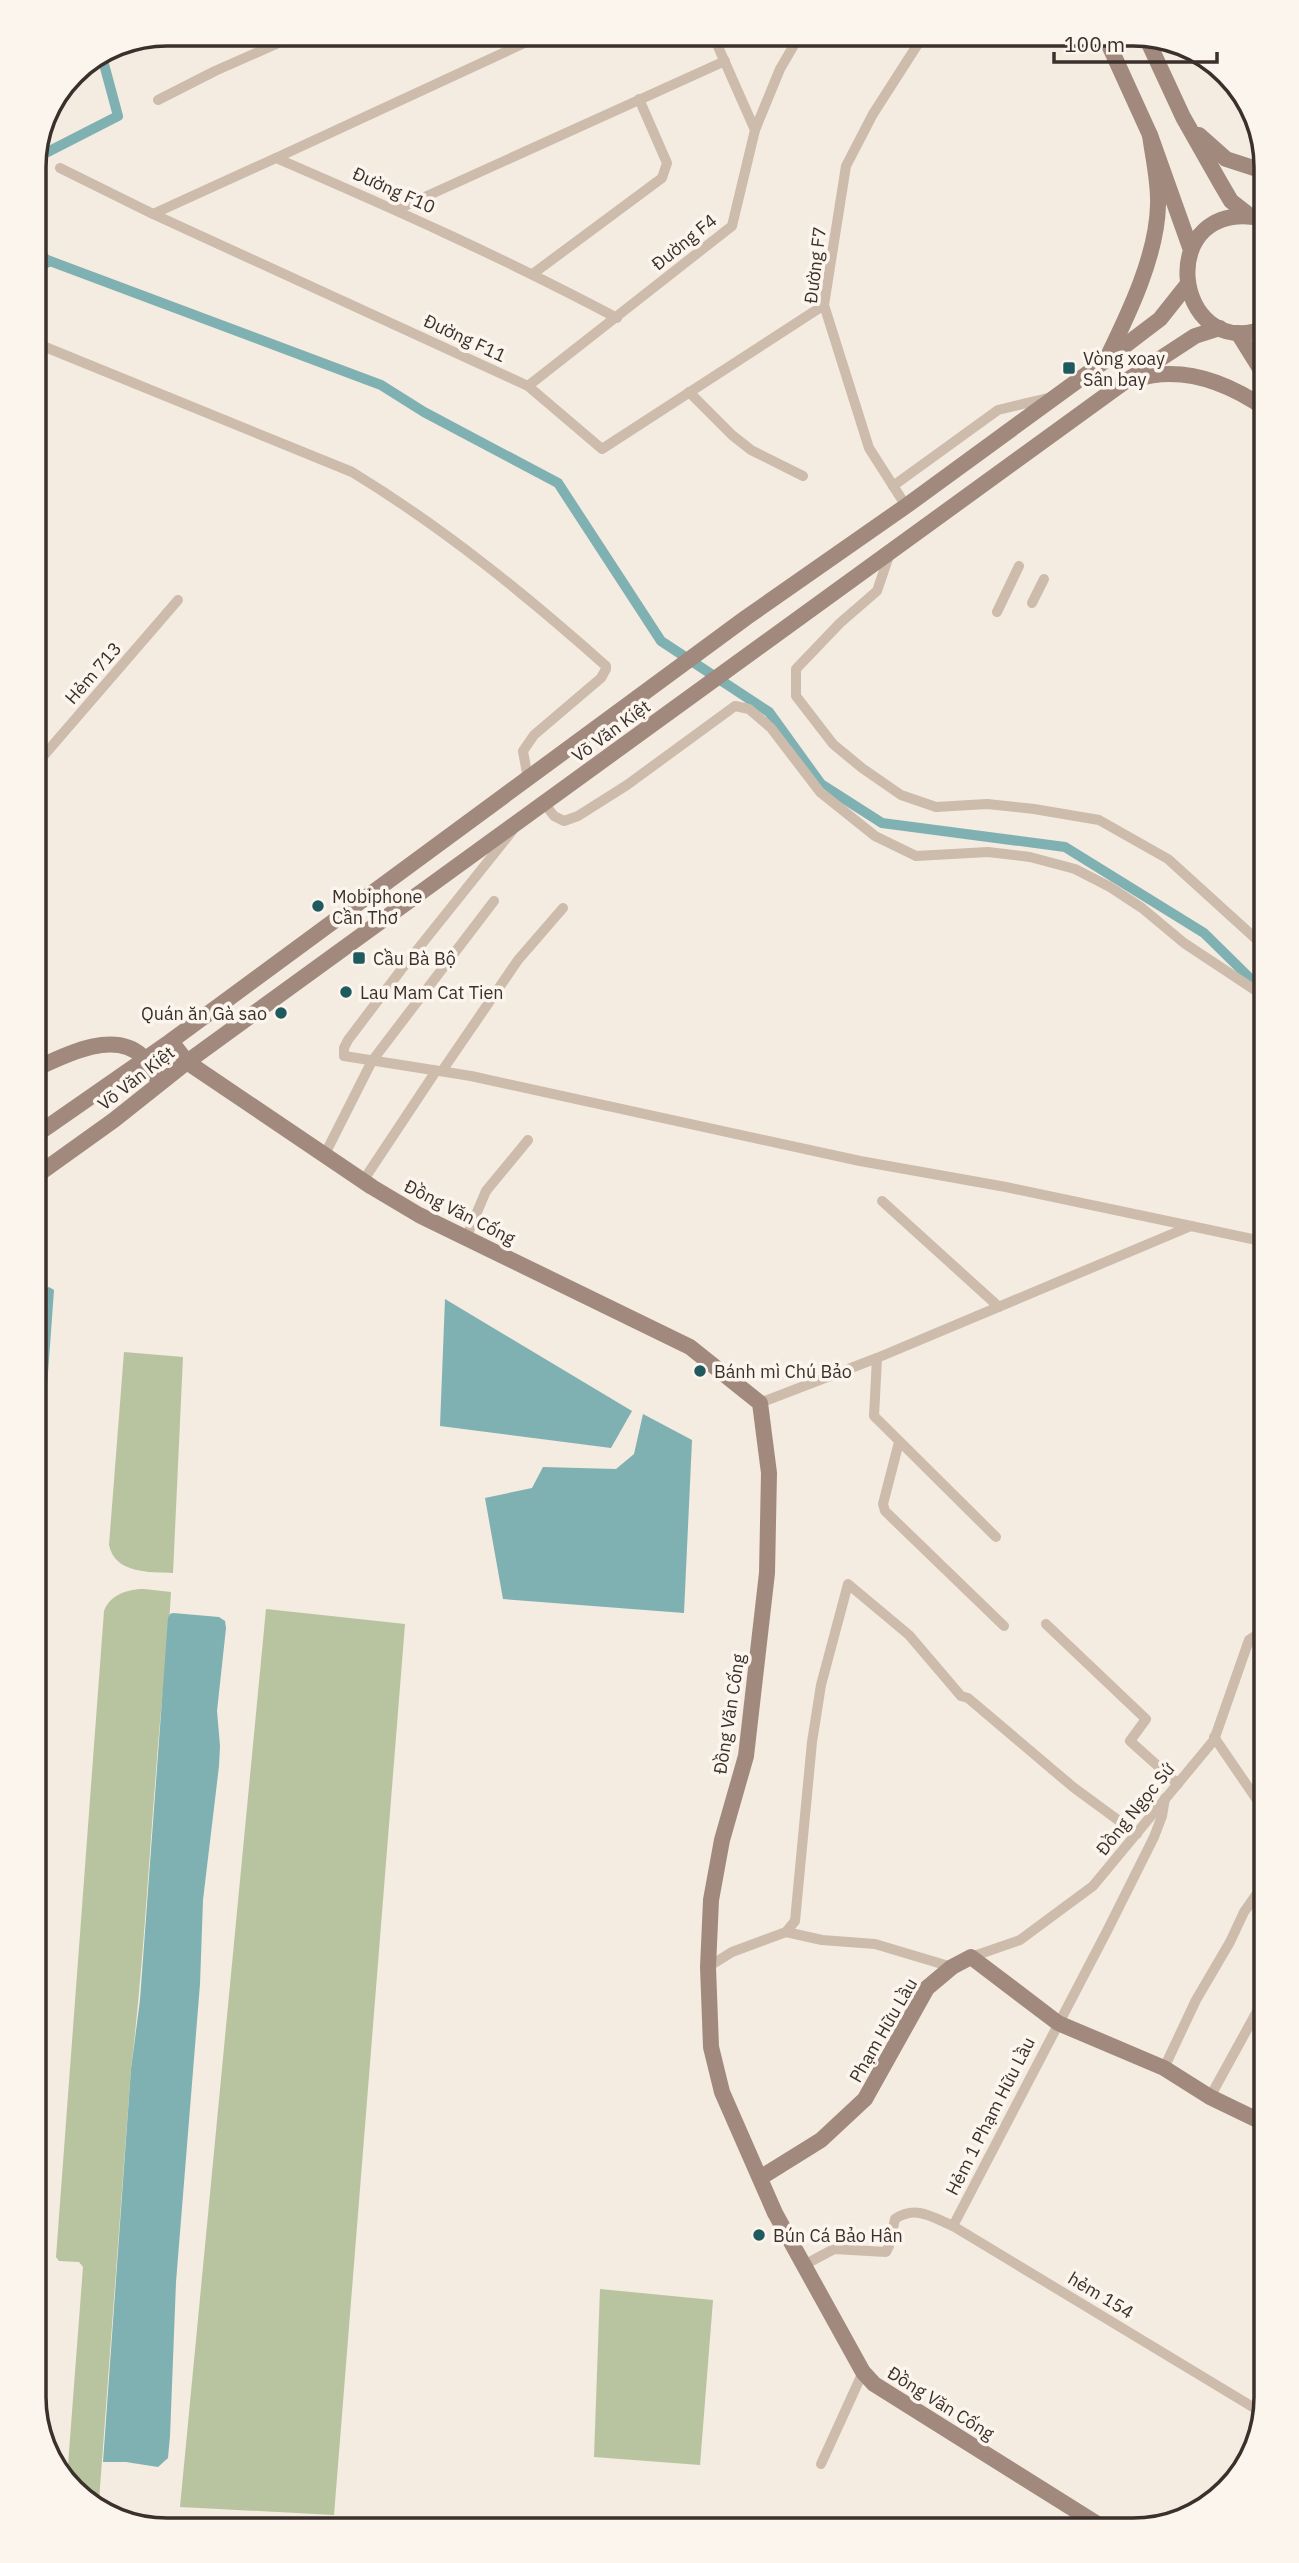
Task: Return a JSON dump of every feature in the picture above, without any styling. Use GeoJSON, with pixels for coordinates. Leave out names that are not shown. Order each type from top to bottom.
{"type":"FeatureCollection","features":[{"type":"Feature","properties":{"kind":"street"},"geometry":{"type":"LineString","coordinates":[[158,100],[272,46]]}},
{"type":"Feature","properties":{"kind":"street"},"geometry":{"type":"LineString","coordinates":[[153,214],[508,46]]}},
{"type":"Feature","properties":{"kind":"street"},"geometry":{"type":"LineString","coordinates":[[718,46],[755,130]]}},
{"type":"Feature","properties":{"kind":"street","name":"Đường F4"},"geometry":{"type":"LineString","coordinates":[[528,386],[732,226],[755,130],[780,69],[793,46]]}},
{"type":"Feature","properties":{"kind":"street","name":"Đường F7"},"geometry":{"type":"LineString","coordinates":[[906,506],[869,449],[824,306],[846,166],[873,114],[917,46]]}},
{"type":"Feature","properties":{"kind":"street"},"geometry":{"type":"LineString","coordinates":[[1109,46],[1150,135],[1191,250]]}},
{"type":"Feature","properties":{"kind":"street"},"geometry":{"type":"LineString","coordinates":[[1151,47],[1183,117],[1231,201],[1249,215]]}},
{"type":"Feature","properties":{"kind":"street"},"geometry":{"type":"LineString","coordinates":[[396,210],[725,61]]}},
{"type":"Feature","properties":{"kind":"street"},"geometry":{"type":"LineString","coordinates":[[534,273],[662,178],[667,163],[639,99]]}},
{"type":"Feature","properties":{"kind":"street"},"geometry":{"type":"LineString","coordinates":[[1183,117],[1226,159],[1254,168]]}},
{"type":"Feature","properties":{"kind":"street"},"geometry":{"type":"LineString","coordinates":[[1106,360],[1129,314],[1156,225],[1158,205],[1150,135]]}},
{"type":"Feature","properties":{"kind":"street","name":"Đường F10"},"geometry":{"type":"LineString","coordinates":[[276,158],[534,273],[618,318]]}},
{"type":"Feature","properties":{"kind":"street","name":"Đường F11"},"geometry":{"type":"LineString","coordinates":[[60,168],[153,214],[528,386],[602,449],[824,306]]}},
{"type":"Feature","properties":{"kind":"street"},"geometry":{"type":"LineString","coordinates":[[1254,216],[1231,217],[1214,223],[1200,235],[1191,250],[1186,268],[1187,285],[1193,303],[1205,317],[1220,328],[1238,333],[1254,332]]}},
{"type":"Feature","properties":{"kind":"street","name":"Võ Văn Kiệt"},"geometry":{"type":"LineString","coordinates":[[46,1128],[171,1041],[747,617],[906,506],[1106,360],[1160,320],[1187,285]]}},
{"type":"Feature","properties":{"kind":"street","name":"Võ Văn Kiệt"},"geometry":{"type":"LineString","coordinates":[[46,1169],[114,1120],[187,1062],[1124,383],[1195,336],[1220,328]]}},
{"type":"Feature","properties":{"kind":"street"},"geometry":{"type":"LineString","coordinates":[[1238,333],[1254,359]]}},
{"type":"Feature","properties":{"kind":"street"},"geometry":{"type":"LineString","coordinates":[[46,347],[352,472],[399,501],[494,570],[548,614],[606,666],[606,669],[601,678],[534,735],[523,751],[528,779]]}},
{"type":"Feature","properties":{"kind":"street"},"geometry":{"type":"LineString","coordinates":[[1124,383],[1152,374],[1195,376],[1226,386],[1254,402]]}},
{"type":"Feature","properties":{"kind":"street"},"geometry":{"type":"LineString","coordinates":[[689,392],[751,450],[803,476]]}},
{"type":"Feature","properties":{"kind":"street"},"geometry":{"type":"LineString","coordinates":[[893,486],[998,410],[1058,395]]}},
{"type":"Feature","properties":{"kind":"street"},"geometry":{"type":"LineString","coordinates":[[890,553],[877,591],[840,623],[796,669],[796,696],[833,744],[901,795],[936,807],[987,804],[1034,808],[1099,820],[1168,859],[1254,937]]}},
{"type":"Feature","properties":{"kind":"street"},"geometry":{"type":"LineString","coordinates":[[997,612],[1019,566]]}},
{"type":"Feature","properties":{"kind":"street"},"geometry":{"type":"LineString","coordinates":[[1032,603],[1044,579]]}},
{"type":"Feature","properties":{"kind":"street","name":"Hẻm 713"},"geometry":{"type":"LineString","coordinates":[[46,753],[178,600]]}},
{"type":"Feature","properties":{"kind":"street"},"geometry":{"type":"LineString","coordinates":[[544,803],[554,816],[564,821],[578,817],[627,785],[735,706],[749,709],[771,728],[821,792],[875,836],[916,856],[988,852],[1030,857],[1075,869],[1142,908],[1184,943],[1254,989]]}},
{"type":"Feature","properties":{"kind":"street"},"geometry":{"type":"LineString","coordinates":[[520,821],[348,1040],[344,1056],[439,1071],[860,1161],[1006,1187],[1254,1239]]}},
{"type":"Feature","properties":{"kind":"street"},"geometry":{"type":"LineString","coordinates":[[325,1154],[372,1061],[494,901]]}},
{"type":"Feature","properties":{"kind":"street"},"geometry":{"type":"LineString","coordinates":[[363,1181],[518,960],[562,908]]}},
{"type":"Feature","properties":{"kind":"street","name":"Đồng Văn Cống"},"geometry":{"type":"LineString","coordinates":[[171,1041],[187,1062],[363,1181],[419,1215],[690,1347],[760,1403],[769,1473],[767,1573],[746,1756],[715,1869],[711,1900],[709,2023],[715,2069],[722,2092],[775,2213],[863,2372],[874,2384],[1088,2518]]}},
{"type":"Feature","properties":{"kind":"street"},"geometry":{"type":"LineString","coordinates":[[46,1064],[101,1045],[122,1046],[134,1050],[144,1058],[160,1083]]}},
{"type":"Feature","properties":{"kind":"street"},"geometry":{"type":"LineString","coordinates":[[466,1238],[486,1191],[528,1140]]}},
{"type":"Feature","properties":{"kind":"street"},"geometry":{"type":"LineString","coordinates":[[882,1202],[999,1307]]}},
{"type":"Feature","properties":{"kind":"street"},"geometry":{"type":"LineString","coordinates":[[760,1403],[877,1358],[1191,1226]]}},
{"type":"Feature","properties":{"kind":"street"},"geometry":{"type":"LineString","coordinates":[[877,1358],[874,1416],[996,1537]]}},
{"type":"Feature","properties":{"kind":"street"},"geometry":{"type":"LineString","coordinates":[[899,1442],[883,1504],[885,1511],[1004,1626]]}},
{"type":"Feature","properties":{"kind":"street"},"geometry":{"type":"LineString","coordinates":[[708,1967],[732,1952],[786,1932],[795,1921],[812,1742],[821,1685],[848,1584],[909,1635],[961,1696],[1073,1787],[1137,1833]]}},
{"type":"Feature","properties":{"kind":"street"},"geometry":{"type":"LineString","coordinates":[[1046,1625],[1146,1720],[1130,1741],[1178,1784]]}},
{"type":"Feature","properties":{"kind":"street","name":"Đồng Ngọc Sứ"},"geometry":{"type":"LineString","coordinates":[[971,1958],[1020,1940],[1093,1886],[1214,1737],[1249,1640],[1254,1637]]}},
{"type":"Feature","properties":{"kind":"street"},"geometry":{"type":"LineString","coordinates":[[1214,1737],[1254,1796]]}},
{"type":"Feature","properties":{"kind":"street","name":"Hẻm 1 Phạm Hữu Lầu"},"geometry":{"type":"LineString","coordinates":[[953,2226],[1154,1837],[1165,1798]]}},
{"type":"Feature","properties":{"kind":"street"},"geometry":{"type":"LineString","coordinates":[[1164,2068],[1196,2000],[1254,1898]]}},
{"type":"Feature","properties":{"kind":"street"},"geometry":{"type":"LineString","coordinates":[[786,1932],[822,1940],[875,1944],[952,1967]]}},
{"type":"Feature","properties":{"kind":"street"},"geometry":{"type":"LineString","coordinates":[[971,1958],[1058,2023],[1164,2068],[1210,2097],[1254,2118]]}},
{"type":"Feature","properties":{"kind":"street","name":"Phạm Hữu Lầu"},"geometry":{"type":"LineString","coordinates":[[760,2178],[821,2140],[865,2099],[927,1987],[952,1967],[971,1958]]}},
{"type":"Feature","properties":{"kind":"street"},"geometry":{"type":"LineString","coordinates":[[1210,2097],[1254,2017]]}},
{"type":"Feature","properties":{"kind":"street","name":"hẻm 154"},"geometry":{"type":"LineString","coordinates":[[804,2265],[834,2249],[886,2252],[890,2246],[895,2219],[904,2214],[920,2212],[953,2226],[1253,2407]]}},
{"type":"Feature","properties":{"kind":"street"},"geometry":{"type":"LineString","coordinates":[[821,2464],[863,2372]]}},
{"type":"Feature","properties":{"kind":"green space"},"geometry":{"type":"Polygon","coordinates":[[[124,1352],[183,1357],[173,1573],[135,1570],[118,1561],[109,1545],[124,1352]]]}},
{"type":"Feature","properties":{"kind":"green space"},"geometry":{"type":"Polygon","coordinates":[[[131,1590],[171,1592],[131,2069],[99,2497],[68,2467],[83,2267],[79,2262],[59,2261],[56,2257],[104,1611],[110,1601],[131,1590]]]}},
{"type":"Feature","properties":{"kind":"green space"},"geometry":{"type":"Polygon","coordinates":[[[266,1609],[405,1624],[334,2515],[180,2507],[266,1609]]]}},
{"type":"Feature","properties":{"kind":"green space"},"geometry":{"type":"Polygon","coordinates":[[[600,2289],[713,2300],[700,2465],[594,2457],[600,2289]]]}},
{"type":"Feature","properties":{"kind":"water"},"geometry":{"type":"Polygon","coordinates":[[[46,253],[47,253],[56,264],[46,269],[46,253]]]}},
{"type":"Feature","properties":{"kind":"water"},"geometry":{"type":"Polygon","coordinates":[[[49,1287],[54,1290],[46,1401],[46,1289],[49,1287]]]}},
{"type":"Feature","properties":{"kind":"water"},"geometry":{"type":"Polygon","coordinates":[[[445,1299],[632,1411],[611,1448],[440,1426],[445,1299]]]}},
{"type":"Feature","properties":{"kind":"water"},"geometry":{"type":"Polygon","coordinates":[[[643,1414],[692,1440],[684,1613],[503,1599],[485,1498],[532,1488],[543,1467],[616,1469],[634,1454],[643,1414]]]}},
{"type":"Feature","properties":{"kind":"water"},"geometry":{"type":"Polygon","coordinates":[[[173,1613],[219,1617],[225,1621],[226,1628],[217,1711],[219,1766],[203,1900],[200,1984],[176,2282],[170,2436],[168,2458],[158,2467],[103,2462],[131,2069],[140,2000],[168,1618],[173,1613]]]}},
{"type":"Feature","properties":{"kind":"waterway"},"geometry":{"type":"LineString","coordinates":[[47,152],[118,116],[104,63]]}},
{"type":"Feature","properties":{"kind":"waterway"},"geometry":{"type":"LineString","coordinates":[[46,259],[381,385],[424,412],[558,483],[661,641],[769,712],[821,784],[882,823],[1065,847],[1204,933],[1254,982]]}},
{"type":"Feature","properties":{"kind":"place","name":"Vòng xoay Sân bay"},"geometry":{"type":"Point","coordinates":[1069,368]}},
{"type":"Feature","properties":{"kind":"place","name":"Mobiphone Cần Thơ"},"geometry":{"type":"Point","coordinates":[318,906]}},
{"type":"Feature","properties":{"kind":"place","name":"Cầu Bà Bộ"},"geometry":{"type":"Point","coordinates":[359,958]}},
{"type":"Feature","properties":{"kind":"place","name":"Lau Mam Cat Tien"},"geometry":{"type":"Point","coordinates":[346,992]}},
{"type":"Feature","properties":{"kind":"place","name":"Quán ăn Gà sao"},"geometry":{"type":"Point","coordinates":[281,1013]}},
{"type":"Feature","properties":{"kind":"place","name":"Bánh mì Chú Bảo"},"geometry":{"type":"Point","coordinates":[700,1371]}},
{"type":"Feature","properties":{"kind":"place","name":"Bún Cá Bảo Hân"},"geometry":{"type":"Point","coordinates":[759,2235]}}]}
